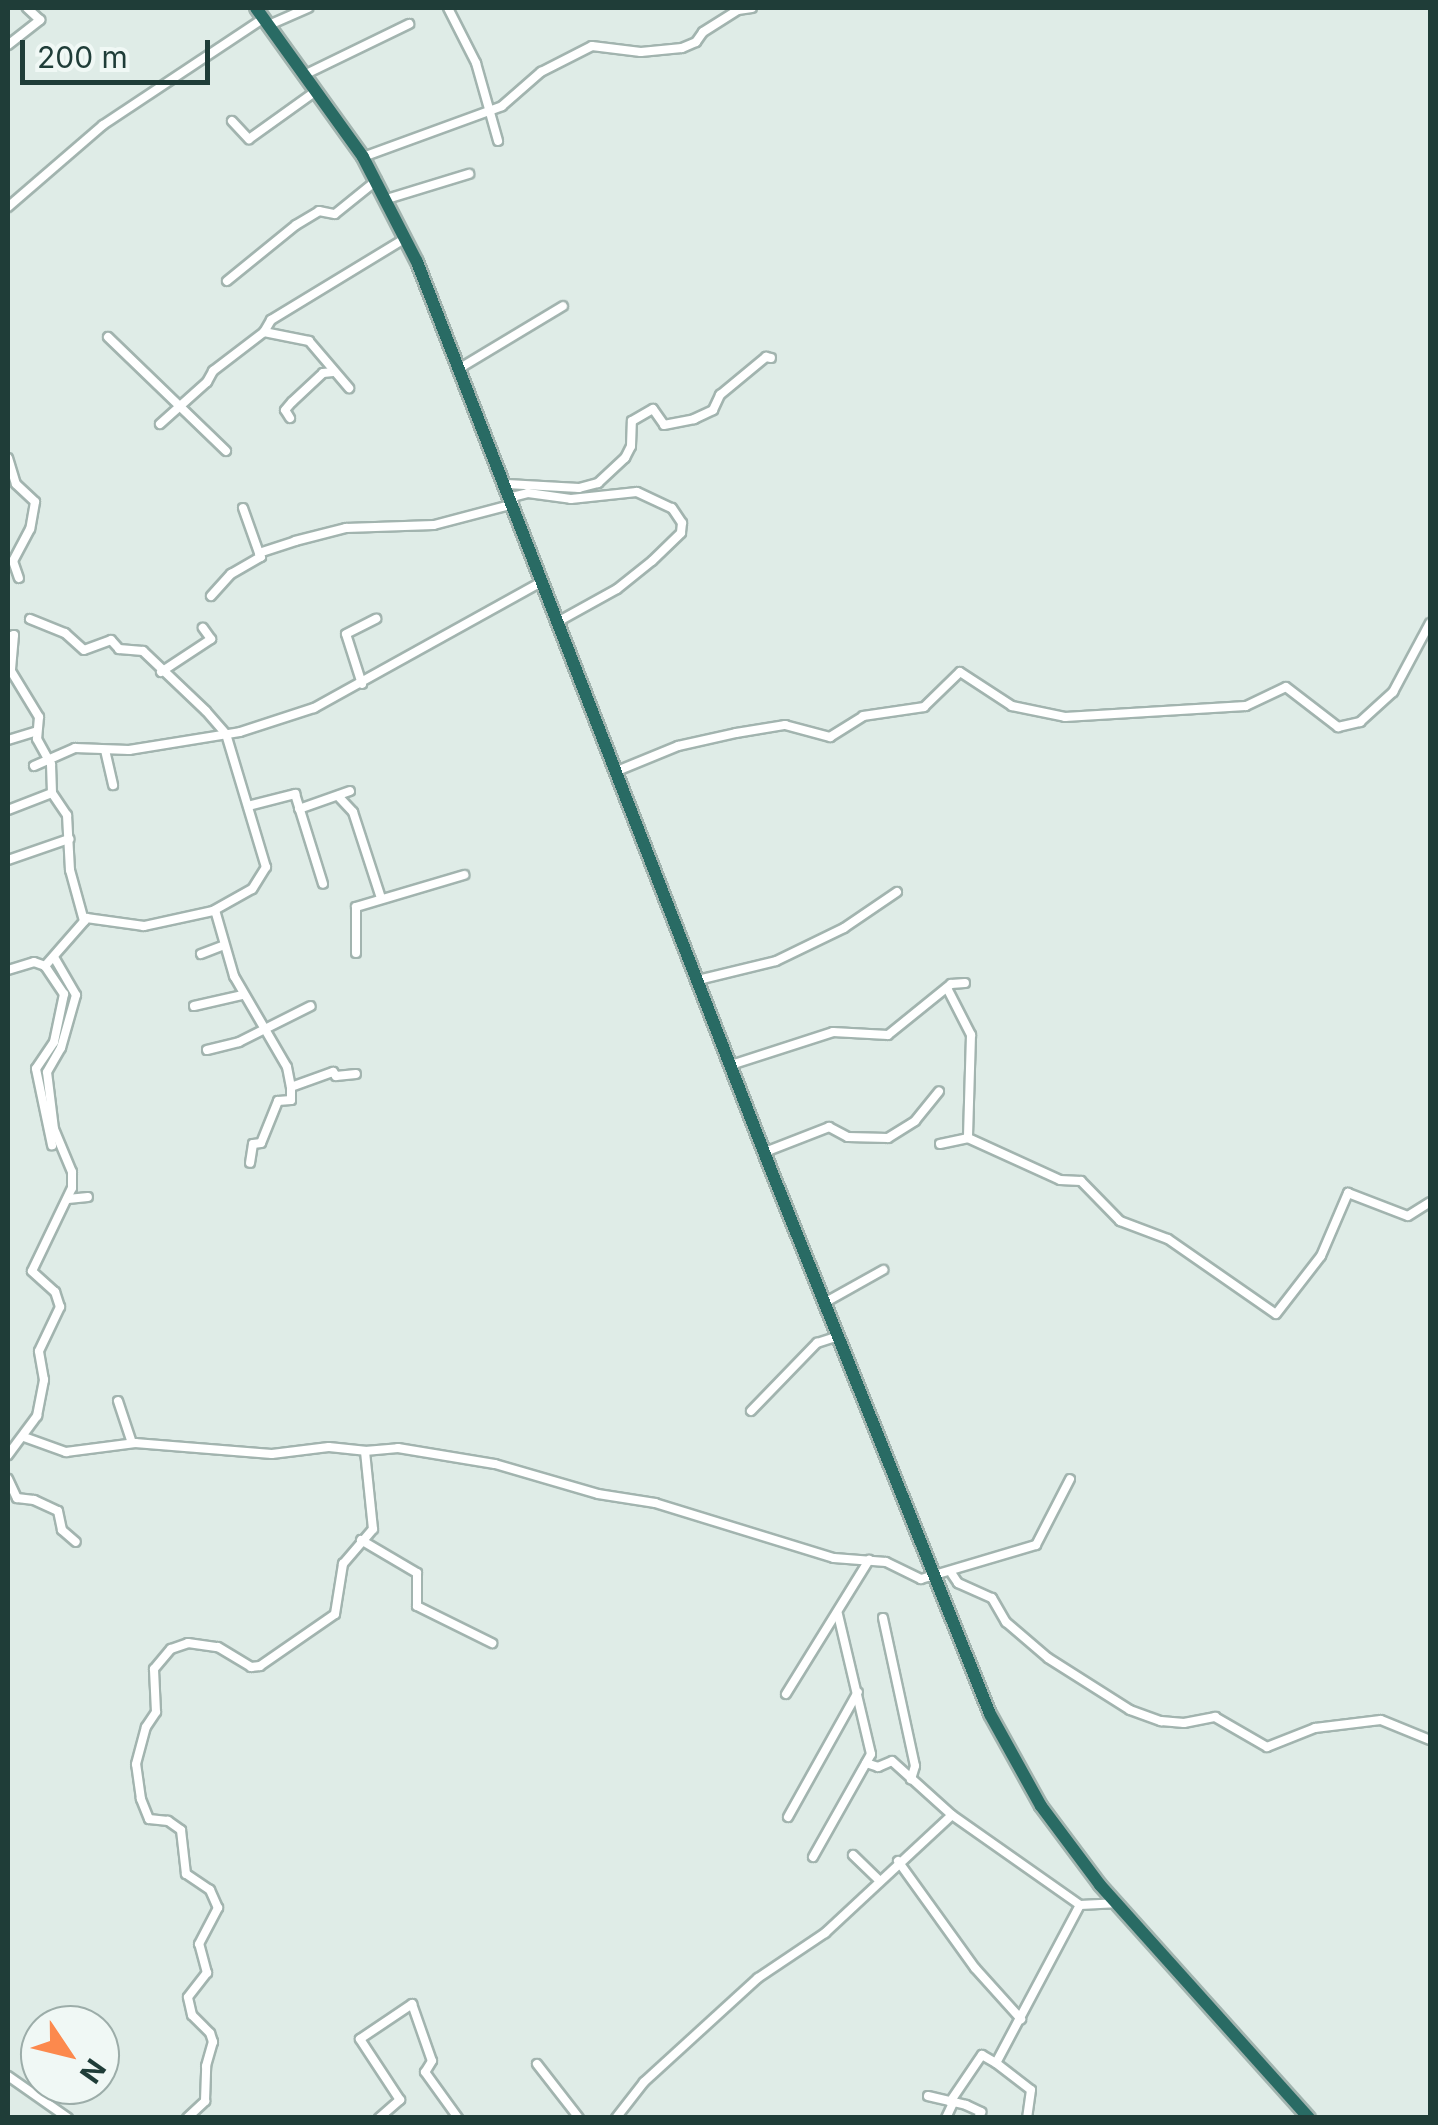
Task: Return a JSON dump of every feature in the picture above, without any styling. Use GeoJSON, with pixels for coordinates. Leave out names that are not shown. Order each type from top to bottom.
{"type":"FeatureCollection","features":[{"type":"Feature","properties":{"kind":"highway"},"geometry":{"type":"LineString","coordinates":[[263,17],[377,180],[406,238],[511,495],[764,1152],[990,1714],[1054,1826],[1116,1902],[1309,2118]]}},
{"type":"Feature","properties":{"kind":"street"},"geometry":{"type":"LineString","coordinates":[[8,44],[40,20],[26,8]]}},
{"type":"Feature","properties":{"kind":"street"},"geometry":{"type":"LineString","coordinates":[[8,207],[103,126],[263,17],[308,8]]}},
{"type":"Feature","properties":{"kind":"street"},"geometry":{"type":"LineString","coordinates":[[448,8],[476,63],[498,141]]}},
{"type":"Feature","properties":{"kind":"street"},"geometry":{"type":"LineString","coordinates":[[362,157],[488,112],[525,90],[541,72],[592,46],[641,52],[682,48],[738,10],[752,8]]}},
{"type":"Feature","properties":{"kind":"street"},"geometry":{"type":"LineString","coordinates":[[304,75],[410,24]]}},
{"type":"Feature","properties":{"kind":"street"},"geometry":{"type":"LineString","coordinates":[[232,121],[248,139],[316,91]]}},
{"type":"Feature","properties":{"kind":"street"},"geometry":{"type":"LineString","coordinates":[[387,199],[469,174]]}},
{"type":"Feature","properties":{"kind":"street"},"geometry":{"type":"LineString","coordinates":[[226,282],[296,225],[319,211],[336,214],[377,180]]}},
{"type":"Feature","properties":{"kind":"street"},"geometry":{"type":"LineString","coordinates":[[160,424],[179,403],[264,332],[270,320],[406,238]]}},
{"type":"Feature","properties":{"kind":"street"},"geometry":{"type":"LineString","coordinates":[[460,368],[563,306]]}},
{"type":"Feature","properties":{"kind":"street"},"geometry":{"type":"LineString","coordinates":[[264,332],[308,341],[349,388]]}},
{"type":"Feature","properties":{"kind":"street"},"geometry":{"type":"LineString","coordinates":[[108,338],[226,451]]}},
{"type":"Feature","properties":{"kind":"street"},"geometry":{"type":"LineString","coordinates":[[511,495],[598,483],[625,458],[631,446],[632,421],[652,409],[664,426],[694,419],[713,410],[720,395],[766,357],[772,358]]}},
{"type":"Feature","properties":{"kind":"street"},"geometry":{"type":"LineString","coordinates":[[290,418],[285,410],[292,402],[323,373],[333,372]]}},
{"type":"Feature","properties":{"kind":"street"},"geometry":{"type":"LineString","coordinates":[[8,458],[16,484],[34,502],[30,529],[12,562],[19,578]]}},
{"type":"Feature","properties":{"kind":"street"},"geometry":{"type":"LineString","coordinates":[[259,553],[346,528],[426,526],[528,492],[572,499],[637,492],[672,508],[682,523],[681,533],[617,589],[560,621]]}},
{"type":"Feature","properties":{"kind":"street"},"geometry":{"type":"LineString","coordinates":[[672,508],[684,504]]}},
{"type":"Feature","properties":{"kind":"street"},"geometry":{"type":"LineString","coordinates":[[211,596],[231,574],[261,557],[243,508]]}},
{"type":"Feature","properties":{"kind":"street"},"geometry":{"type":"LineString","coordinates":[[34,766],[75,748],[105,750],[226,734],[314,708],[544,581]]}},
{"type":"Feature","properties":{"kind":"street"},"geometry":{"type":"LineString","coordinates":[[30,619],[66,633],[84,650],[111,640],[119,649],[143,650],[226,734],[266,871],[252,889],[216,910],[144,926],[96,917],[84,921],[56,948],[45,966]]}},
{"type":"Feature","properties":{"kind":"street"},"geometry":{"type":"LineString","coordinates":[[362,684],[346,634],[376,619]]}},
{"type":"Feature","properties":{"kind":"street"},"geometry":{"type":"LineString","coordinates":[[617,771],[678,746],[736,732],[785,725],[830,737],[863,716],[924,706],[960,672],[1012,706],[1066,716],[1246,706],[1286,687],[1338,728],[1360,722],[1393,692],[1430,623]]}},
{"type":"Feature","properties":{"kind":"street"},"geometry":{"type":"LineString","coordinates":[[162,672],[212,639],[203,628]]}},
{"type":"Feature","properties":{"kind":"street"},"geometry":{"type":"LineString","coordinates":[[8,637],[14,635],[9,666],[39,716],[37,731],[52,793],[63,804],[70,870],[84,921]]}},
{"type":"Feature","properties":{"kind":"street"},"geometry":{"type":"LineString","coordinates":[[8,740],[37,731]]}},
{"type":"Feature","properties":{"kind":"street"},"geometry":{"type":"LineString","coordinates":[[105,750],[114,785]]}},
{"type":"Feature","properties":{"kind":"street"},"geometry":{"type":"LineString","coordinates":[[300,809],[350,791]]}},
{"type":"Feature","properties":{"kind":"street"},"geometry":{"type":"LineString","coordinates":[[8,810],[52,793]]}},
{"type":"Feature","properties":{"kind":"street"},"geometry":{"type":"LineString","coordinates":[[248,806],[294,794],[323,884]]}},
{"type":"Feature","properties":{"kind":"street"},"geometry":{"type":"LineString","coordinates":[[338,796],[354,812],[381,898]]}},
{"type":"Feature","properties":{"kind":"street"},"geometry":{"type":"LineString","coordinates":[[8,860],[69,839]]}},
{"type":"Feature","properties":{"kind":"street"},"geometry":{"type":"LineString","coordinates":[[356,953],[355,908],[464,875]]}},
{"type":"Feature","properties":{"kind":"street"},"geometry":{"type":"LineString","coordinates":[[698,980],[776,960],[844,928],[897,892]]}},
{"type":"Feature","properties":{"kind":"street"},"geometry":{"type":"LineString","coordinates":[[216,910],[222,946],[242,995],[287,1067],[291,1087],[290,1100],[278,1101],[261,1143],[254,1144],[250,1163]]}},
{"type":"Feature","properties":{"kind":"street"},"geometry":{"type":"LineString","coordinates":[[201,954],[222,946]]}},
{"type":"Feature","properties":{"kind":"street"},"geometry":{"type":"LineString","coordinates":[[8,1455],[36,1416],[44,1380],[39,1351],[60,1307],[55,1292],[32,1271],[68,1200],[72,1172],[54,1129],[46,1072],[61,1048],[76,995],[54,957]]}},
{"type":"Feature","properties":{"kind":"street"},"geometry":{"type":"LineString","coordinates":[[8,970],[34,962],[45,966],[64,994],[54,1042],[36,1070],[52,1146]]}},
{"type":"Feature","properties":{"kind":"street"},"geometry":{"type":"LineString","coordinates":[[731,1065],[833,1032],[888,1035],[946,988],[956,982],[965,984]]}},
{"type":"Feature","properties":{"kind":"street"},"geometry":{"type":"LineString","coordinates":[[946,988],[971,1035],[968,1138]]}},
{"type":"Feature","properties":{"kind":"street"},"geometry":{"type":"LineString","coordinates":[[194,1006],[242,995]]}},
{"type":"Feature","properties":{"kind":"street"},"geometry":{"type":"LineString","coordinates":[[207,1050],[264,1031],[310,1006]]}},
{"type":"Feature","properties":{"kind":"street"},"geometry":{"type":"LineString","coordinates":[[291,1087],[333,1072],[336,1076],[356,1074]]}},
{"type":"Feature","properties":{"kind":"street"},"geometry":{"type":"LineString","coordinates":[[764,1152],[829,1127],[848,1137],[888,1138],[916,1121],[939,1091]]}},
{"type":"Feature","properties":{"kind":"street"},"geometry":{"type":"LineString","coordinates":[[940,1144],[968,1138],[1060,1180],[1080,1182],[1120,1221],[1168,1239],[1276,1314],[1321,1256],[1342,1198],[1348,1193],[1408,1216],[1430,1202]]}},
{"type":"Feature","properties":{"kind":"street"},"geometry":{"type":"LineString","coordinates":[[68,1200],[88,1197]]}},
{"type":"Feature","properties":{"kind":"street"},"geometry":{"type":"LineString","coordinates":[[824,1302],[883,1270]]}},
{"type":"Feature","properties":{"kind":"street"},"geometry":{"type":"LineString","coordinates":[[751,1411],[818,1343],[838,1336]]}},
{"type":"Feature","properties":{"kind":"street"},"geometry":{"type":"LineString","coordinates":[[118,1401],[132,1443]]}},
{"type":"Feature","properties":{"kind":"street"},"geometry":{"type":"LineString","coordinates":[[24,1437],[66,1452],[132,1443],[272,1454],[329,1446],[365,1451],[398,1448],[495,1464],[598,1494],[704,1516],[834,1558],[886,1562],[916,1578],[952,1574],[1036,1546],[1070,1478]]}},
{"type":"Feature","properties":{"kind":"street"},"geometry":{"type":"LineString","coordinates":[[187,2118],[205,2101],[206,2066],[213,2047],[210,2032],[192,2015],[188,1997],[207,1972],[199,1944],[218,1908],[210,1890],[186,1874],[181,1830],[168,1820],[149,1818],[141,1799],[135,1770],[146,1727],[156,1712],[154,1669],[171,1649],[188,1643],[218,1647],[251,1667],[272,1659],[309,1628],[335,1614],[343,1564],[373,1529],[365,1451]]}},
{"type":"Feature","properties":{"kind":"street"},"geometry":{"type":"LineString","coordinates":[[8,1479],[17,1498],[34,1500],[58,1511],[62,1530],[76,1542]]}},
{"type":"Feature","properties":{"kind":"street"},"geometry":{"type":"LineString","coordinates":[[361,1540],[417,1573],[416,1606],[492,1643]]}},
{"type":"Feature","properties":{"kind":"street"},"geometry":{"type":"LineString","coordinates":[[786,1694],[870,1560]]}},
{"type":"Feature","properties":{"kind":"street"},"geometry":{"type":"LineString","coordinates":[[952,1574],[958,1583],[992,1598],[1006,1622],[1048,1658],[1130,1710],[1161,1722],[1184,1723],[1215,1717],[1267,1747],[1315,1728],[1381,1720],[1430,1740]]}},
{"type":"Feature","properties":{"kind":"street"},"geometry":{"type":"LineString","coordinates":[[813,1856],[871,1754],[838,1614]]}},
{"type":"Feature","properties":{"kind":"street"},"geometry":{"type":"LineString","coordinates":[[883,1618],[916,1766],[911,1779]]}},
{"type":"Feature","properties":{"kind":"street"},"geometry":{"type":"LineString","coordinates":[[788,1817],[858,1692]]}},
{"type":"Feature","properties":{"kind":"street"},"geometry":{"type":"LineString","coordinates":[[866,1762],[878,1767],[892,1761],[952,1815],[1080,1905],[1116,1902]]}},
{"type":"Feature","properties":{"kind":"street"},"geometry":{"type":"LineString","coordinates":[[616,2118],[644,2082],[748,1987],[826,1933],[878,1879],[952,1815]]}},
{"type":"Feature","properties":{"kind":"street"},"geometry":{"type":"LineString","coordinates":[[853,1854],[878,1879]]}},
{"type":"Feature","properties":{"kind":"street"},"geometry":{"type":"LineString","coordinates":[[898,1861],[975,1968],[1020,2019]]}},
{"type":"Feature","properties":{"kind":"street"},"geometry":{"type":"LineString","coordinates":[[996,2062],[1080,1905]]}},
{"type":"Feature","properties":{"kind":"street"},"geometry":{"type":"LineString","coordinates":[[378,2118],[400,2100],[360,2039],[412,2004],[432,2062],[425,2072],[458,2118]]}},
{"type":"Feature","properties":{"kind":"street"},"geometry":{"type":"LineString","coordinates":[[946,2118],[982,2055],[1031,2090],[1027,2118]]}},
{"type":"Feature","properties":{"kind":"street"},"geometry":{"type":"LineString","coordinates":[[537,2064],[579,2118]]}},
{"type":"Feature","properties":{"kind":"street"},"geometry":{"type":"LineString","coordinates":[[8,2076],[68,2118]]}},
{"type":"Feature","properties":{"kind":"street"},"geometry":{"type":"LineString","coordinates":[[928,2096],[981,2112],[978,2118]]}}]}
